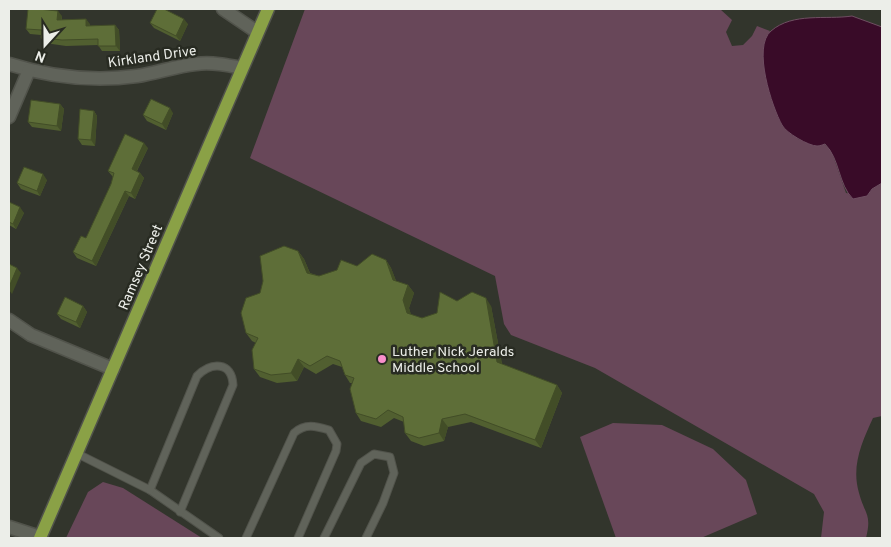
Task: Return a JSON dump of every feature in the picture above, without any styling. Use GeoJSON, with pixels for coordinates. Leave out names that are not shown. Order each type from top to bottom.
{"type":"FeatureCollection","features":[{"type":"Feature","properties":{"kind":"main road","name":"Ramsey Street"},"geometry":{"type":"LineString","coordinates":[[40,538],[268,9]]}},
{"type":"Feature","properties":{"kind":"street"},"geometry":{"type":"LineString","coordinates":[[222,9],[257,32]]}},
{"type":"Feature","properties":{"kind":"street","name":"Kirkland Drive"},"geometry":{"type":"LineString","coordinates":[[9,64],[56,76],[109,78],[136,76],[198,63],[212,63],[242,68]]}},
{"type":"Feature","properties":{"kind":"street"},"geometry":{"type":"LineString","coordinates":[[9,117],[28,70]]}},
{"type":"Feature","properties":{"kind":"street"},"geometry":{"type":"LineString","coordinates":[[9,320],[31,335],[113,369]]}},
{"type":"Feature","properties":{"kind":"street"},"geometry":{"type":"LineString","coordinates":[[9,527],[40,538]]}},
{"type":"Feature","properties":{"kind":"lane"},"geometry":{"type":"LineString","coordinates":[[150,490],[197,376],[206,368],[216,365],[226,369],[232,377],[233,385],[180,512]]}},
{"type":"Feature","properties":{"kind":"lane"},"geometry":{"type":"LineString","coordinates":[[246,538],[294,433],[300,427],[311,426],[329,430],[334,437],[336,451],[298,538]]}},
{"type":"Feature","properties":{"kind":"lane"},"geometry":{"type":"LineString","coordinates":[[76,453],[150,490],[219,538]]}},
{"type":"Feature","properties":{"kind":"lane"},"geometry":{"type":"LineString","coordinates":[[324,538],[361,463],[374,454],[390,458],[394,473],[383,503],[366,538]]}},
{"type":"Feature","properties":{"kind":"shaded area"},"geometry":{"type":"Polygon","coordinates":[[[305,9],[720,9],[732,20],[726,32],[732,46],[743,45],[752,36],[757,26],[770,31],[765,41],[798,139],[817,146],[824,144],[831,150],[846,193],[867,196],[872,189],[882,183],[882,416],[873,418],[859,454],[856,473],[859,493],[868,519],[866,538],[821,538],[824,512],[814,494],[595,368],[511,335],[504,324],[495,276],[250,158],[305,9]]]}},
{"type":"Feature","properties":{"kind":"shaded area"},"geometry":{"type":"Polygon","coordinates":[[[852,16],[882,27],[882,183],[872,189],[867,196],[853,199],[844,186],[834,157],[825,144],[817,146],[809,144],[793,135],[782,125],[769,92],[763,63],[763,50],[766,39],[771,31],[780,25],[799,19],[852,16]]]}},
{"type":"Feature","properties":{"kind":"shaded area"},"geometry":{"type":"Polygon","coordinates":[[[613,423],[662,425],[713,449],[746,480],[757,514],[701,538],[616,538],[580,437],[613,423]]]}},
{"type":"Feature","properties":{"kind":"shaded area"},"geometry":{"type":"Polygon","coordinates":[[[103,482],[123,488],[202,538],[66,538],[88,492],[103,482]]]}},
{"type":"Feature","properties":{"kind":"building"},"geometry":{"type":"Polygon","coordinates":[[[28,9],[58,11],[57,20],[86,19],[86,26],[115,25],[116,46],[98,46],[98,39],[62,40],[41,38],[42,30],[26,29],[28,9]]]}},
{"type":"Feature","properties":{"kind":"building"},"geometry":{"type":"Polygon","coordinates":[[[157,9],[164,9],[184,19],[176,36],[150,23],[157,9]]]}},
{"type":"Feature","properties":{"kind":"building"},"geometry":{"type":"Polygon","coordinates":[[[151,99],[170,108],[162,124],[143,115],[151,99]]]}},
{"type":"Feature","properties":{"kind":"building"},"geometry":{"type":"Polygon","coordinates":[[[31,100],[60,104],[57,126],[28,122],[31,100]]]}},
{"type":"Feature","properties":{"kind":"building"},"geometry":{"type":"Polygon","coordinates":[[[80,109],[94,111],[91,140],[78,139],[80,109]]]}},
{"type":"Feature","properties":{"kind":"building"},"geometry":{"type":"Polygon","coordinates":[[[125,134],[144,143],[132,169],[140,173],[131,193],[125,191],[92,261],[73,252],[81,236],[86,238],[111,184],[114,173],[108,171],[125,134]]]}},
{"type":"Feature","properties":{"kind":"building"},"geometry":{"type":"Polygon","coordinates":[[[24,167],[43,174],[37,191],[17,183],[24,167]]]}},
{"type":"Feature","properties":{"kind":"building"},"geometry":{"type":"Polygon","coordinates":[[[9,202],[20,207],[13,224],[9,222],[9,202]]]}},
{"type":"Feature","properties":{"kind":"building"},"geometry":{"type":"Polygon","coordinates":[[[284,246],[298,251],[307,273],[319,276],[337,270],[341,260],[357,266],[372,254],[386,260],[393,280],[408,285],[403,300],[407,313],[422,318],[437,313],[440,292],[457,301],[472,292],[486,298],[497,362],[557,385],[535,440],[465,414],[442,419],[439,433],[419,438],[405,433],[403,417],[388,410],[376,419],[356,413],[350,389],[354,378],[345,375],[340,361],[327,356],[310,366],[298,359],[291,373],[271,375],[254,369],[252,350],[258,338],[246,333],[241,313],[246,298],[260,293],[263,281],[260,256],[284,246]]]}},
{"type":"Feature","properties":{"kind":"building"},"geometry":{"type":"Polygon","coordinates":[[[9,264],[17,268],[9,287],[9,264]]]}},
{"type":"Feature","properties":{"kind":"building"},"geometry":{"type":"Polygon","coordinates":[[[65,297],[83,306],[76,322],[57,314],[65,297]]]}},
{"type":"Feature","properties":{"kind":"place","name":"Luther Nick Jeralds Middle School"},"geometry":{"type":"Point","coordinates":[382,359]}}]}
